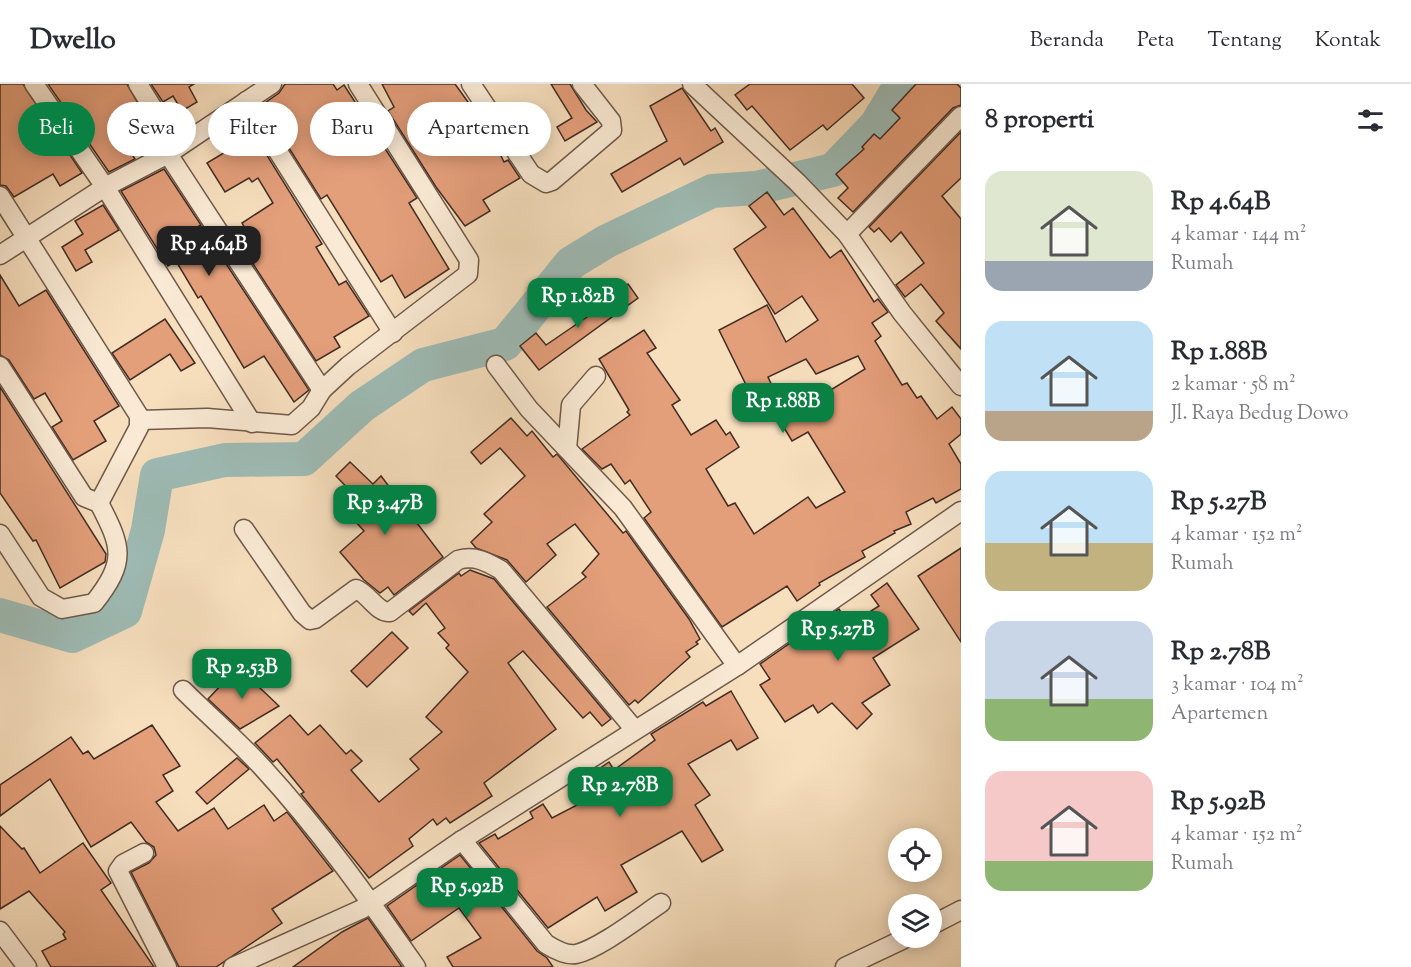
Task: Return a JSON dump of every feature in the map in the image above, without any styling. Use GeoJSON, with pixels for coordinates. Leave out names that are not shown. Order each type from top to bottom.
{"type":"FeatureCollection","features":[{"type":"Feature","properties":{"kind":"street"},"geometry":{"type":"LineString","coordinates":[[34,84],[105,187],[252,423]]}},
{"type":"Feature","properties":{"kind":"street"},"geometry":{"type":"LineString","coordinates":[[138,84],[147,102]]}},
{"type":"Feature","properties":{"kind":"street"},"geometry":{"type":"LineString","coordinates":[[140,420],[207,418],[292,425],[311,408],[322,390],[462,281],[471,267],[469,260],[358,84]]}},
{"type":"Feature","properties":{"kind":"street"},"geometry":{"type":"LineString","coordinates":[[471,84],[531,174],[546,183],[552,181],[612,130],[611,121],[582,84]]}},
{"type":"Feature","properties":{"kind":"street"},"geometry":{"type":"LineString","coordinates":[[692,84],[797,182],[847,234],[902,313],[961,386]]}},
{"type":"Feature","properties":{"kind":"street"},"geometry":{"type":"LineString","coordinates":[[196,133],[258,90],[393,333]]}},
{"type":"Feature","properties":{"kind":"street"},"geometry":{"type":"LineString","coordinates":[[847,234],[961,116]]}},
{"type":"Feature","properties":{"kind":"street"},"geometry":{"type":"LineString","coordinates":[[0,255],[105,187],[161,156]]}},
{"type":"Feature","properties":{"kind":"street"},"geometry":{"type":"LineString","coordinates":[[176,156],[322,390]]}},
{"type":"Feature","properties":{"kind":"street"},"geometry":{"type":"LineString","coordinates":[[0,196],[140,416],[99,502]]}},
{"type":"Feature","properties":{"kind":"street"},"geometry":{"type":"LineString","coordinates":[[495,365],[529,409],[623,508],[737,666]]}},
{"type":"Feature","properties":{"kind":"street"},"geometry":{"type":"LineString","coordinates":[[0,366],[84,497],[99,502],[117,537],[118,553],[114,570],[94,603],[62,609],[41,597],[0,534]]}},
{"type":"Feature","properties":{"kind":"street"},"geometry":{"type":"LineString","coordinates":[[567,449],[570,405],[596,376]]}},
{"type":"Feature","properties":{"kind":"street"},"geometry":{"type":"LineString","coordinates":[[233,967],[371,903],[462,840],[737,666],[961,512]]}},
{"type":"Feature","properties":{"kind":"street"},"geometry":{"type":"LineString","coordinates":[[244,529],[302,613],[310,620],[315,619],[356,589],[363,592],[382,612],[390,612],[458,560],[469,557],[486,561],[501,570],[634,730]]}},
{"type":"Feature","properties":{"kind":"street"},"geometry":{"type":"LineString","coordinates":[[183,690],[267,774],[371,903],[416,967]]}},
{"type":"Feature","properties":{"kind":"street"},"geometry":{"type":"LineString","coordinates":[[462,840],[546,944],[559,952],[575,955],[585,960],[661,903]]}},
{"type":"Feature","properties":{"kind":"street"},"geometry":{"type":"LineString","coordinates":[[144,853],[123,864],[118,871],[167,967]]}},
{"type":"Feature","properties":{"kind":"street"},"geometry":{"type":"LineString","coordinates":[[942,920],[961,910]]}},
{"type":"Feature","properties":{"kind":"street"},"geometry":{"type":"LineString","coordinates":[[0,931],[27,967]]}},
{"type":"Feature","properties":{"kind":"street"},"geometry":{"type":"LineString","coordinates":[[845,967],[888,947]]}},
{"type":"Feature","properties":{"kind":"building"},"geometry":{"type":"Polygon","coordinates":[[[0,84],[23,84],[35,102],[18,102],[18,156],[71,156],[82,173],[60,186],[53,174],[14,197],[6,186],[0,185],[0,84]]]}},
{"type":"Feature","properties":{"kind":"building"},"geometry":{"type":"Polygon","coordinates":[[[48,84],[127,84],[137,102],[107,102],[107,156],[133,156],[135,159],[109,172],[95,152],[95,102],[60,102],[48,84]]]}},
{"type":"Feature","properties":{"kind":"building"},"geometry":{"type":"Polygon","coordinates":[[[151,84],[194,84],[189,87],[196,103],[177,102],[173,96],[163,102],[151,84]]]}},
{"type":"Feature","properties":{"kind":"building"},"geometry":{"type":"Polygon","coordinates":[[[285,84],[333,84],[337,90],[344,85],[355,102],[310,102],[310,156],[390,156],[417,198],[409,203],[449,269],[405,298],[392,275],[381,282],[327,195],[321,199],[294,156],[298,156],[298,102],[266,102],[279,93],[285,84]]]}},
{"type":"Feature","properties":{"kind":"building"},"geometry":{"type":"Polygon","coordinates":[[[382,84],[455,84],[468,102],[407,102],[407,141],[395,122],[395,102],[391,102],[382,84]]]}},
{"type":"Feature","properties":{"kind":"building"},"geometry":{"type":"Polygon","coordinates":[[[551,84],[570,84],[586,110],[597,122],[565,141],[557,127],[572,118],[551,84]]]}},
{"type":"Feature","properties":{"kind":"building"},"geometry":{"type":"Polygon","coordinates":[[[750,84],[852,84],[864,98],[827,130],[823,125],[790,150],[752,106],[747,110],[735,95],[750,84]]]}},
{"type":"Feature","properties":{"kind":"building"},"geometry":{"type":"Polygon","coordinates":[[[916,84],[957,84],[961,88],[961,105],[953,108],[853,212],[838,198],[848,188],[836,174],[864,149],[862,147],[874,134],[880,139],[900,118],[892,110],[916,84]]]}},
{"type":"Feature","properties":{"kind":"building"},"geometry":{"type":"Polygon","coordinates":[[[682,88],[711,131],[715,128],[723,142],[684,165],[680,158],[622,192],[611,174],[667,141],[650,106],[682,88]]]}},
{"type":"Feature","properties":{"kind":"building"},"geometry":{"type":"Polygon","coordinates":[[[961,132],[961,178],[942,196],[961,219],[961,349],[936,321],[944,313],[921,284],[905,297],[896,285],[924,263],[901,232],[891,242],[879,228],[874,232],[869,227],[961,132]]]}},
{"type":"Feature","properties":{"kind":"building"},"geometry":{"type":"Polygon","coordinates":[[[219,156],[267,156],[322,244],[316,247],[339,285],[346,281],[369,316],[334,337],[340,347],[316,361],[248,256],[258,251],[242,223],[273,203],[258,178],[252,182],[249,178],[225,192],[207,163],[219,156]]]}},
{"type":"Feature","properties":{"kind":"building"},"geometry":{"type":"Polygon","coordinates":[[[416,156],[501,156],[504,162],[508,160],[520,178],[483,200],[490,211],[465,226],[416,156]]]}},
{"type":"Feature","properties":{"kind":"building"},"geometry":{"type":"Polygon","coordinates":[[[164,169],[201,225],[182,236],[198,262],[217,250],[309,390],[294,402],[264,356],[244,368],[201,296],[198,298],[176,261],[168,266],[121,191],[164,169]]]}},
{"type":"Feature","properties":{"kind":"building"},"geometry":{"type":"Polygon","coordinates":[[[767,192],[784,215],[793,208],[830,258],[841,250],[874,302],[878,299],[888,312],[872,323],[881,336],[875,341],[902,385],[907,383],[917,398],[921,396],[937,419],[952,407],[961,419],[961,434],[949,444],[961,464],[961,489],[936,503],[933,498],[906,512],[911,524],[894,531],[895,533],[862,551],[865,557],[819,583],[820,585],[797,601],[787,586],[722,627],[644,518],[651,512],[630,480],[625,484],[611,464],[602,469],[582,449],[630,415],[599,359],[644,330],[656,348],[647,353],[680,400],[672,405],[691,435],[716,420],[726,435],[730,432],[739,447],[706,469],[728,506],[735,503],[754,534],[808,497],[816,508],[845,492],[808,432],[792,441],[780,421],[865,369],[858,356],[816,374],[806,359],[768,377],[775,392],[754,401],[719,330],[767,305],[786,342],[818,320],[802,296],[775,314],[734,249],[766,227],[749,206],[767,192]]]}},
{"type":"Feature","properties":{"kind":"building"},"geometry":{"type":"Polygon","coordinates":[[[103,205],[119,230],[85,250],[92,262],[76,271],[62,247],[83,234],[75,221],[103,205]]]}},
{"type":"Feature","properties":{"kind":"building"},"geometry":{"type":"Polygon","coordinates":[[[0,275],[19,306],[46,290],[119,406],[94,421],[106,441],[73,460],[52,427],[62,421],[45,393],[34,399],[9,360],[0,355],[0,275]]]}},
{"type":"Feature","properties":{"kind":"building"},"geometry":{"type":"Polygon","coordinates":[[[628,284],[638,298],[539,370],[520,346],[536,333],[546,345],[587,317],[585,315],[628,284]]]}},
{"type":"Feature","properties":{"kind":"building"},"geometry":{"type":"Polygon","coordinates":[[[165,319],[195,363],[181,371],[170,354],[130,380],[112,353],[165,319]]]}},
{"type":"Feature","properties":{"kind":"building"},"geometry":{"type":"Polygon","coordinates":[[[0,387],[106,554],[105,562],[60,588],[36,540],[33,541],[0,493],[0,387]]]}},
{"type":"Feature","properties":{"kind":"building"},"geometry":{"type":"Polygon","coordinates":[[[511,418],[527,436],[532,431],[553,457],[557,454],[623,533],[626,531],[689,619],[700,639],[696,642],[698,644],[686,652],[690,657],[638,703],[635,700],[629,705],[547,607],[586,577],[582,573],[599,554],[575,524],[547,544],[556,555],[526,582],[507,560],[476,548],[471,542],[492,522],[484,514],[525,476],[500,448],[481,464],[471,452],[511,418]]]}},
{"type":"Feature","properties":{"kind":"building"},"geometry":{"type":"Polygon","coordinates":[[[350,462],[373,484],[381,476],[443,557],[394,595],[388,587],[380,593],[364,580],[340,552],[364,531],[346,511],[359,500],[336,476],[350,462]]]}},
{"type":"Feature","properties":{"kind":"building"},"geometry":{"type":"Polygon","coordinates":[[[961,548],[961,642],[918,576],[961,548]]]}},
{"type":"Feature","properties":{"kind":"building"},"geometry":{"type":"Polygon","coordinates":[[[470,570],[494,579],[611,719],[602,726],[590,712],[583,718],[523,651],[508,663],[556,729],[484,783],[492,796],[450,823],[446,818],[437,825],[433,819],[409,839],[413,846],[369,878],[301,794],[304,792],[277,759],[273,762],[255,743],[290,715],[308,735],[320,725],[346,754],[351,750],[362,761],[351,770],[379,802],[419,769],[410,759],[442,732],[426,717],[468,672],[446,648],[449,645],[438,633],[445,628],[426,603],[413,615],[409,611],[459,573],[461,576],[470,570]]]}},
{"type":"Feature","properties":{"kind":"building"},"geometry":{"type":"Polygon","coordinates":[[[887,583],[919,629],[873,658],[890,685],[862,703],[872,714],[857,729],[832,703],[818,713],[813,705],[785,722],[760,685],[770,679],[760,664],[839,609],[849,625],[879,606],[871,595],[887,583]]]}},
{"type":"Feature","properties":{"kind":"building"},"geometry":{"type":"Polygon","coordinates":[[[392,632],[408,648],[367,687],[351,671],[392,632]]]}},
{"type":"Feature","properties":{"kind":"building"},"geometry":{"type":"Polygon","coordinates":[[[238,667],[279,706],[240,729],[208,699],[238,667]]]}},
{"type":"Feature","properties":{"kind":"building"},"geometry":{"type":"Polygon","coordinates":[[[731,691],[758,738],[737,750],[731,740],[688,764],[710,795],[695,805],[723,850],[702,862],[682,831],[621,865],[637,892],[605,911],[597,897],[548,928],[479,843],[495,834],[498,839],[533,818],[530,812],[543,804],[552,818],[583,802],[577,793],[583,790],[579,783],[609,762],[614,770],[655,740],[651,734],[703,702],[706,706],[731,691]]]}},
{"type":"Feature","properties":{"kind":"building"},"geometry":{"type":"Polygon","coordinates":[[[152,725],[180,766],[163,775],[173,791],[156,802],[178,831],[214,808],[228,829],[264,805],[274,821],[287,812],[333,871],[272,909],[282,923],[216,967],[179,967],[131,872],[149,863],[156,855],[154,847],[146,842],[131,822],[91,847],[50,779],[0,816],[0,785],[71,737],[83,754],[88,751],[94,759],[152,725]]]}},
{"type":"Feature","properties":{"kind":"building"},"geometry":{"type":"Polygon","coordinates":[[[237,758],[249,769],[207,804],[196,792],[237,758]]]}},
{"type":"Feature","properties":{"kind":"building"},"geometry":{"type":"Polygon","coordinates":[[[0,826],[22,849],[24,848],[40,873],[83,843],[111,883],[101,890],[154,967],[51,967],[42,951],[66,939],[63,934],[65,932],[29,891],[0,909],[0,826]]]}},
{"type":"Feature","properties":{"kind":"building"},"geometry":{"type":"Polygon","coordinates":[[[460,855],[537,951],[547,958],[553,967],[453,967],[447,957],[481,938],[459,908],[411,941],[387,906],[460,855]]]}},
{"type":"Feature","properties":{"kind":"building"},"geometry":{"type":"Polygon","coordinates":[[[368,918],[402,967],[293,967],[342,932],[368,918]]]}},
{"type":"Feature","properties":{"kind":"waterway"},"geometry":{"type":"LineString","coordinates":[[0,615],[72,636],[125,611],[148,530],[157,475],[225,460],[304,459],[362,406],[423,365],[505,344],[571,263],[607,241],[712,191],[756,188],[833,170],[876,125],[901,84]]}}]}
